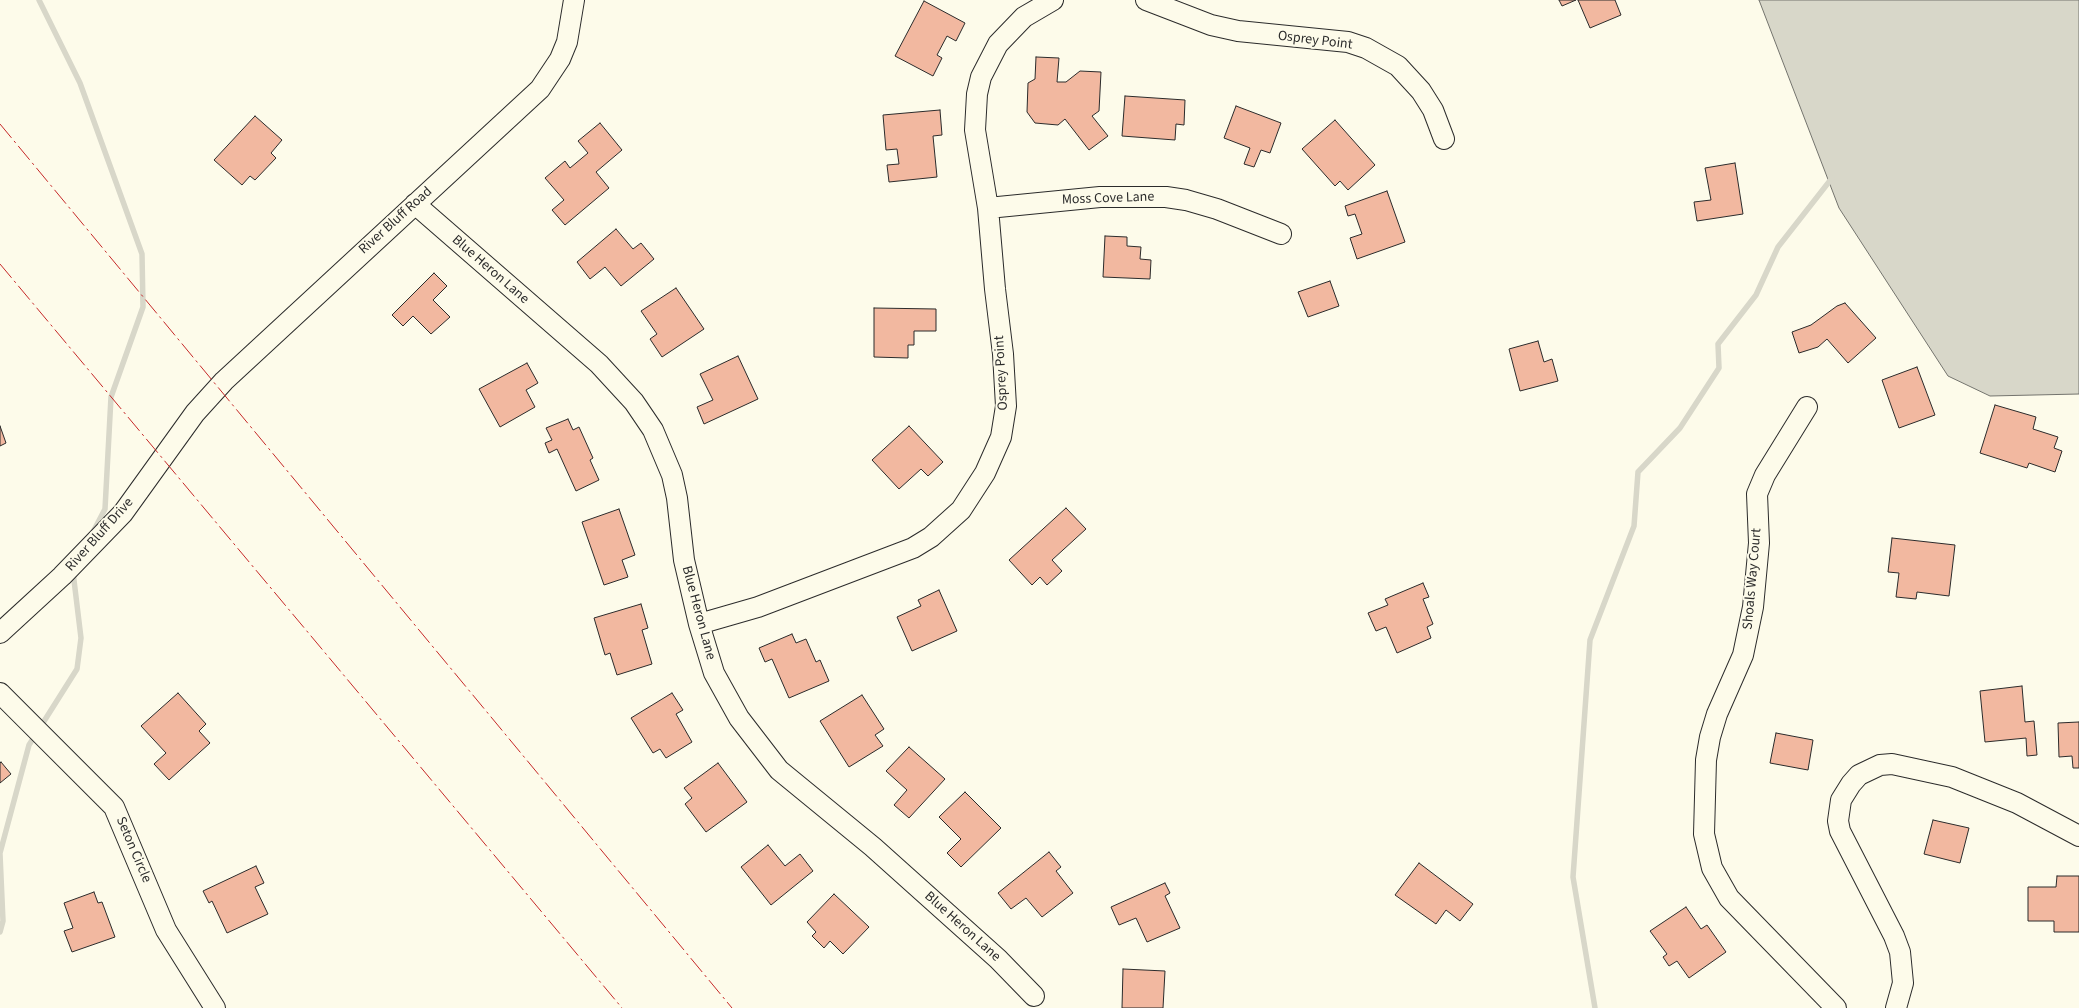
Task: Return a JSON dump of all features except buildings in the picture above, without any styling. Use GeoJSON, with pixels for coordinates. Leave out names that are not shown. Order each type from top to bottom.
{"type":"FeatureCollection","features":[{"type":"Feature","properties":{"kind":"street","name":"River Bluff Road"},"geometry":{"type":"LineString","coordinates":[[187,425],[224,381],[255,350],[540,89],[564,50],[571,24],[574,0]]}},
{"type":"Feature","properties":{"kind":"street","name":"Osprey Point"},"geometry":{"type":"LineString","coordinates":[[699,624],[758,607],[913,548],[946,524],[970,498],[985,473],[1001,437],[1006,406],[1004,354],[995,290],[988,208],[975,130],[974,112],[981,77],[998,44],[1024,17],[1053,0]]}},
{"type":"Feature","properties":{"kind":"street","name":"Osprey Point"},"geometry":{"type":"LineString","coordinates":[[1146,0],[1211,25],[1238,31],[1348,42],[1366,48],[1398,66],[1422,90],[1433,110],[1444,139]]}},
{"type":"Feature","properties":{"kind":"street","name":"Moss Cove Lane"},"geometry":{"type":"LineString","coordinates":[[988,208],[1100,196],[1166,197],[1186,200],[1217,209],[1282,234]]}},
{"type":"Feature","properties":{"kind":"street","name":"Blue Heron Lane"},"geometry":{"type":"LineString","coordinates":[[415,204],[599,364],[634,402],[653,430],[672,475],[677,498],[684,560],[708,657],[726,696],[779,770],[888,860],[998,959],[1034,996]]}},
{"type":"Feature","properties":{"kind":"street","name":"Shoals Way Court"},"geometry":{"type":"LineString","coordinates":[[1807,407],[1764,474],[1757,494],[1759,543],[1753,607],[1743,655],[1717,714],[1710,737],[1706,760],[1704,834],[1712,868],[1729,898],[1836,1008]]}},
{"type":"Feature","properties":{"kind":"street","name":"River Bluff Drive"},"geometry":{"type":"LineString","coordinates":[[0,634],[62,576],[124,513],[187,425]]}},
{"type":"Feature","properties":{"kind":"street","name":"Seton Circle"},"geometry":{"type":"LineString","coordinates":[[0,693],[114,807],[166,930],[215,1008]]}},
{"type":"Feature","properties":{"kind":"street"},"geometry":{"type":"LineString","coordinates":[[1896,1008],[1903,983],[1900,952],[1894,936],[1840,831],[1838,821],[1842,800],[1851,784],[1859,775],[1869,769],[1892,764],[1952,777],[2017,803],[2079,836]]}},
{"type":"Feature","properties":{"kind":"shaded area"},"geometry":{"type":"Polygon","coordinates":[[[1759,0],[2079,0],[2079,394],[1990,396],[1948,376],[1839,208],[1759,0]]]}},
{"type":"Feature","properties":{"kind":"waterway"},"geometry":{"type":"LineString","coordinates":[[39,0],[80,83],[142,254],[143,307],[111,397],[105,509],[93,532]]}},
{"type":"Feature","properties":{"kind":"waterway"},"geometry":{"type":"LineString","coordinates":[[1595,1008],[1573,877],[1590,640],[1634,526],[1638,472],[1680,428],[1719,368],[1718,344],[1756,295],[1778,247],[1832,178]]}},
{"type":"Feature","properties":{"kind":"waterway"},"geometry":{"type":"LineString","coordinates":[[0,853],[29,745],[77,669],[81,638],[73,572]]}},
{"type":"Feature","properties":{"kind":"waterway"},"geometry":{"type":"LineString","coordinates":[[0,854],[3,921],[0,932]]}},
{"type":"Feature","properties":{"kind":"power"},"geometry":{"type":"LineString","coordinates":[[0,124],[732,1008]]}},
{"type":"Feature","properties":{"kind":"power"},"geometry":{"type":"LineString","coordinates":[[0,264],[622,1008]]}}]}
